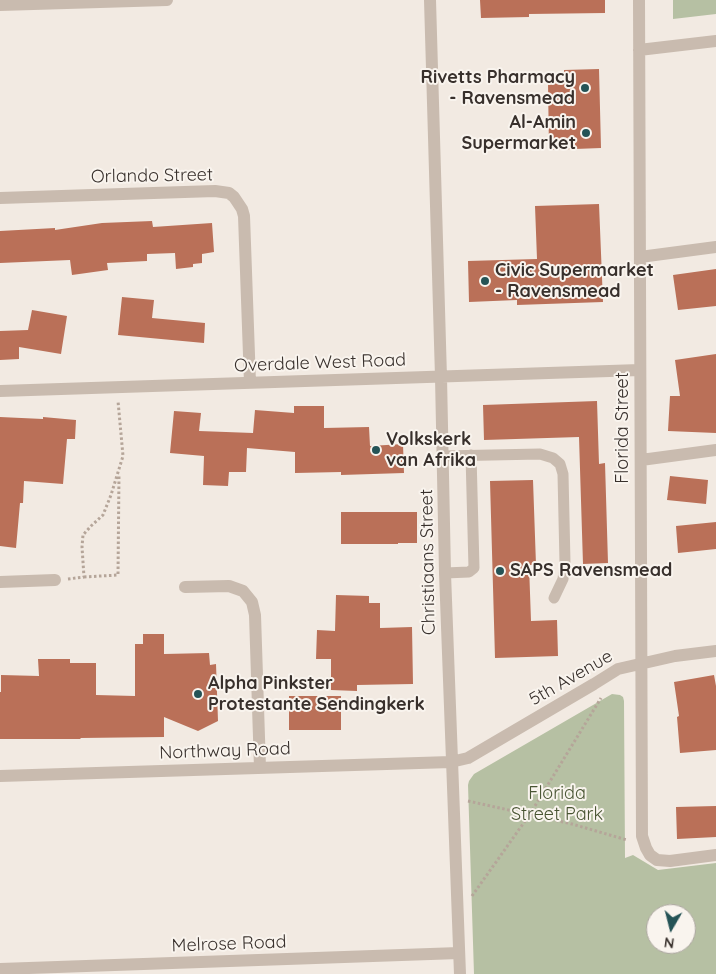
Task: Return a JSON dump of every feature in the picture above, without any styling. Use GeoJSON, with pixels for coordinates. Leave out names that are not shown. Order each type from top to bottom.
{"type":"FeatureCollection","features":[{"type":"Feature","properties":{"kind":"street"},"geometry":{"type":"LineString","coordinates":[[0,5],[167,0]]}},
{"type":"Feature","properties":{"kind":"street","name":"Christiaans Street"},"geometry":{"type":"LineString","coordinates":[[430,0],[445,573],[460,974]]}},
{"type":"Feature","properties":{"kind":"street","name":"Florida Street"},"geometry":{"type":"LineString","coordinates":[[639,0],[642,836],[650,855],[657,860],[663,861],[716,855]]}},
{"type":"Feature","properties":{"kind":"street"},"geometry":{"type":"LineString","coordinates":[[639,50],[716,41]]}},
{"type":"Feature","properties":{"kind":"street","name":"Orlando Street"},"geometry":{"type":"LineString","coordinates":[[0,198],[215,191],[234,197],[244,216],[250,383]]}},
{"type":"Feature","properties":{"kind":"street"},"geometry":{"type":"LineString","coordinates":[[640,257],[716,247]]}},
{"type":"Feature","properties":{"kind":"street","name":"Overdale West Road"},"geometry":{"type":"LineString","coordinates":[[0,391],[640,370]]}},
{"type":"Feature","properties":{"kind":"street"},"geometry":{"type":"LineString","coordinates":[[641,460],[716,450]]}},
{"type":"Feature","properties":{"kind":"street"},"geometry":{"type":"LineString","coordinates":[[0,582],[55,580]]}},
{"type":"Feature","properties":{"kind":"street"},"geometry":{"type":"LineString","coordinates":[[185,587],[229,586],[243,591],[255,608],[260,768]]}},
{"type":"Feature","properties":{"kind":"street","name":"5th Avenue"},"geometry":{"type":"LineString","coordinates":[[452,762],[468,758],[618,669],[675,656],[716,651]]}},
{"type":"Feature","properties":{"kind":"street","name":"Northway Road"},"geometry":{"type":"LineString","coordinates":[[0,776],[452,762]]}},
{"type":"Feature","properties":{"kind":"street","name":"Melrose Road"},"geometry":{"type":"LineString","coordinates":[[0,969],[459,953]]}},
{"type":"Feature","properties":{"kind":"lane"},"geometry":{"type":"LineString","coordinates":[[443,456],[540,454],[553,458],[560,464],[563,474],[565,563],[563,579],[554,598]]}},
{"type":"Feature","properties":{"kind":"lane"},"geometry":{"type":"LineString","coordinates":[[445,573],[469,572],[474,568],[471,456]]}},
{"type":"Feature","properties":{"kind":"path"},"geometry":{"type":"LineString","coordinates":[[84,577],[82,547],[84,535],[103,515],[123,456],[118,387]]}},
{"type":"Feature","properties":{"kind":"path"},"geometry":{"type":"LineString","coordinates":[[55,580],[118,575],[119,471]]}},
{"type":"Feature","properties":{"kind":"path"},"geometry":{"type":"LineString","coordinates":[[470,900],[530,814],[602,697]]}},
{"type":"Feature","properties":{"kind":"path"},"geometry":{"type":"LineString","coordinates":[[470,801],[572,824],[628,840]]}},
{"type":"Feature","properties":{"kind":"green space"},"geometry":{"type":"Polygon","coordinates":[[[673,0],[716,0],[716,14],[673,19],[673,0]]]}},
{"type":"Feature","properties":{"kind":"green space","name":"Florida Street Park"},"geometry":{"type":"Polygon","coordinates":[[[612,694],[623,697],[625,858],[633,855],[658,870],[716,863],[716,974],[474,974],[469,781],[474,774],[612,694]]]}},
{"type":"Feature","properties":{"kind":"building"},"geometry":{"type":"Polygon","coordinates":[[[480,0],[605,0],[605,13],[529,14],[529,17],[481,18],[480,0]]]}},
{"type":"Feature","properties":{"kind":"building"},"geometry":{"type":"Polygon","coordinates":[[[599,69],[601,148],[549,150],[548,83],[564,83],[564,70],[599,69]]]}},
{"type":"Feature","properties":{"kind":"building"},"geometry":{"type":"Polygon","coordinates":[[[599,204],[603,302],[517,305],[517,300],[469,302],[468,261],[537,259],[535,206],[599,204]]]}},
{"type":"Feature","properties":{"kind":"building"},"geometry":{"type":"Polygon","coordinates":[[[152,221],[153,227],[212,223],[214,252],[202,254],[202,263],[193,264],[193,267],[176,269],[175,253],[147,254],[147,261],[107,263],[108,270],[72,275],[70,260],[0,263],[0,231],[55,228],[55,230],[102,223],[152,221]]]}},
{"type":"Feature","properties":{"kind":"building"},"geometry":{"type":"Polygon","coordinates":[[[716,269],[716,306],[678,310],[673,275],[716,269]]]}},
{"type":"Feature","properties":{"kind":"building"},"geometry":{"type":"Polygon","coordinates":[[[122,297],[154,300],[152,318],[205,323],[204,343],[118,335],[122,297]]]}},
{"type":"Feature","properties":{"kind":"building"},"geometry":{"type":"Polygon","coordinates":[[[32,310],[67,316],[61,354],[19,347],[19,359],[0,360],[0,331],[28,330],[32,310]]]}},
{"type":"Feature","properties":{"kind":"building"},"geometry":{"type":"Polygon","coordinates":[[[716,354],[716,433],[668,431],[670,396],[680,396],[675,360],[716,354]]]}},
{"type":"Feature","properties":{"kind":"building"},"geometry":{"type":"Polygon","coordinates":[[[597,401],[599,464],[605,463],[608,563],[583,564],[579,437],[484,440],[483,405],[597,401]]]}},
{"type":"Feature","properties":{"kind":"building"},"geometry":{"type":"Polygon","coordinates":[[[294,406],[324,406],[324,428],[369,427],[370,446],[403,444],[404,473],[341,475],[341,472],[295,473],[295,452],[247,448],[246,472],[229,472],[228,486],[203,485],[204,456],[170,453],[174,411],[201,413],[199,431],[253,433],[255,410],[294,413],[294,406]]]}},
{"type":"Feature","properties":{"kind":"building"},"geometry":{"type":"Polygon","coordinates":[[[0,417],[43,419],[43,417],[76,420],[75,439],[67,439],[63,484],[24,481],[23,503],[20,503],[16,548],[0,546],[0,417]]]}},
{"type":"Feature","properties":{"kind":"building"},"geometry":{"type":"Polygon","coordinates":[[[670,476],[708,480],[706,504],[667,500],[670,476]]]}},
{"type":"Feature","properties":{"kind":"building","name":"SAPS Ravensmead"},"geometry":{"type":"Polygon","coordinates":[[[533,480],[536,565],[529,565],[531,621],[557,620],[558,656],[495,658],[490,481],[533,480]]]}},
{"type":"Feature","properties":{"kind":"building"},"geometry":{"type":"Polygon","coordinates":[[[341,512],[417,512],[417,543],[341,544],[341,512]]]}},
{"type":"Feature","properties":{"kind":"building"},"geometry":{"type":"Polygon","coordinates":[[[716,522],[716,549],[678,553],[676,526],[716,522]]]}},
{"type":"Feature","properties":{"kind":"building"},"geometry":{"type":"Polygon","coordinates":[[[336,595],[369,596],[369,603],[380,603],[380,628],[412,627],[413,684],[357,685],[357,691],[331,690],[331,659],[316,659],[317,630],[335,631],[336,595]]]}},
{"type":"Feature","properties":{"kind":"building"},"geometry":{"type":"Polygon","coordinates":[[[143,634],[164,634],[164,654],[209,653],[210,665],[216,664],[218,721],[198,731],[164,717],[164,737],[0,739],[1,675],[39,676],[38,659],[70,659],[70,663],[96,663],[96,695],[135,696],[135,644],[143,644],[143,634]]]}},
{"type":"Feature","properties":{"kind":"building"},"geometry":{"type":"Polygon","coordinates":[[[714,675],[716,686],[716,750],[680,753],[677,717],[679,716],[674,682],[714,675]]]}},
{"type":"Feature","properties":{"kind":"building"},"geometry":{"type":"Polygon","coordinates":[[[289,696],[341,696],[341,730],[289,730],[289,696]]]}},
{"type":"Feature","properties":{"kind":"building"},"geometry":{"type":"Polygon","coordinates":[[[716,806],[716,837],[677,839],[676,807],[716,806]]]}},
{"type":"Feature","properties":{"kind":"place","name":"Rivetts Pharmacy - Ravensmead"},"geometry":{"type":"Point","coordinates":[585,88]}},
{"type":"Feature","properties":{"kind":"place","name":"Al-Amin Supermarket"},"geometry":{"type":"Point","coordinates":[586,133]}},
{"type":"Feature","properties":{"kind":"place","name":"Civic Supermarket - Ravensmead"},"geometry":{"type":"Point","coordinates":[485,281]}},
{"type":"Feature","properties":{"kind":"place","name":"Volkskerk van Afrika"},"geometry":{"type":"Point","coordinates":[376,450]}},
{"type":"Feature","properties":{"kind":"place","name":"SAPS Ravensmead"},"geometry":{"type":"Point","coordinates":[500,571]}},
{"type":"Feature","properties":{"kind":"place","name":"Alpha Pinkster Protestante Sendingkerk"},"geometry":{"type":"Point","coordinates":[198,694]}}]}
